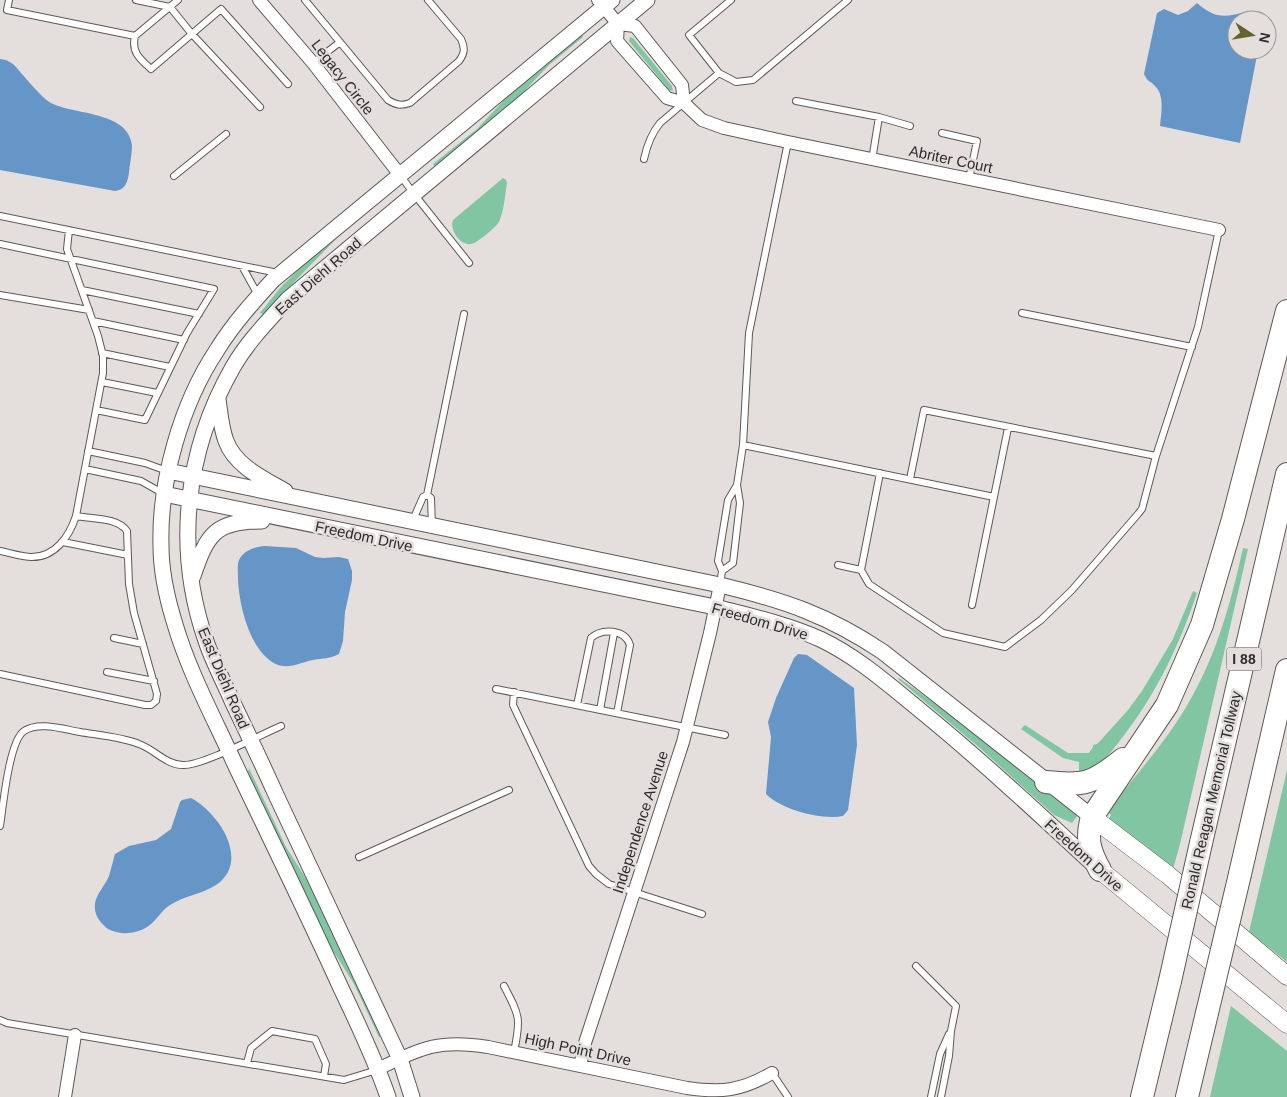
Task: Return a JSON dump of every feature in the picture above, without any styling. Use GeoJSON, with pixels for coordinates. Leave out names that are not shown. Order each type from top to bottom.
{"type":"FeatureCollection","features":[{"type":"Feature","properties":{"kind":"highway"},"geometry":{"type":"LineString","coordinates":[[1100,870],[1089,845],[1088,830],[1092,817],[1168,705],[1202,625],[1233,519],[1287,311]]}},
{"type":"Feature","properties":{"kind":"highway","name":"Ronald Reagan Memorial Tollway"},"geometry":{"type":"LineString","coordinates":[[1142,1097],[1287,474]]}},
{"type":"Feature","properties":{"kind":"highway"},"geometry":{"type":"LineString","coordinates":[[1187,1097],[1287,670]]}},
{"type":"Feature","properties":{"kind":"highway"},"geometry":{"type":"LineString","coordinates":[[1046,782],[1073,785],[1097,779],[1140,746]]}},
{"type":"Feature","properties":{"kind":"main road","name":"Freedom Drive"},"geometry":{"type":"LineString","coordinates":[[1092,817],[1175,881],[1287,976]]}},
{"type":"Feature","properties":{"kind":"main road","name":"Freedom Drive"},"geometry":{"type":"LineString","coordinates":[[1100,870],[1287,1024]]}},
{"type":"Feature","properties":{"kind":"street","name":"Legacy Circle"},"geometry":{"type":"LineString","coordinates":[[259,0],[313,63],[400,175]]}},
{"type":"Feature","properties":{"kind":"street","name":"East Diehl Road"},"geometry":{"type":"LineString","coordinates":[[412,1097],[400,1059],[215,665],[206,641],[194,598],[188,554],[187,525],[192,476],[200,446],[218,397],[234,366],[249,344],[288,299],[647,0]]}},
{"type":"Feature","properties":{"kind":"street","name":"East Diehl Road"},"geometry":{"type":"LineString","coordinates":[[388,1097],[378,1069],[228,750],[189,663],[173,620],[163,573],[161,547],[164,494],[168,471],[182,424],[204,372],[215,351],[236,321],[259,296],[282,273],[604,2]]}},
{"type":"Feature","properties":{"kind":"street","name":"Abriter Court"},"geometry":{"type":"LineString","coordinates":[[604,2],[618,24],[617,41],[667,98],[684,103],[702,120],[724,128],[872,160],[1219,230]]}},
{"type":"Feature","properties":{"kind":"street"},"geometry":{"type":"LineString","coordinates":[[618,24],[635,26],[682,85],[684,103]]}},
{"type":"Feature","properties":{"kind":"street"},"geometry":{"type":"LineString","coordinates":[[218,397],[221,421],[226,441],[231,451],[249,469],[295,497]]}},
{"type":"Feature","properties":{"kind":"street","name":"Freedom Drive"},"geometry":{"type":"LineString","coordinates":[[168,471],[432,527],[721,578],[806,610],[860,636],[1092,817]]}},
{"type":"Feature","properties":{"kind":"street","name":"Freedom Drive"},"geometry":{"type":"LineString","coordinates":[[164,494],[715,607],[791,628],[819,639],[857,660],[949,734],[1100,870]]}},
{"type":"Feature","properties":{"kind":"street"},"geometry":{"type":"LineString","coordinates":[[191,580],[204,544],[213,533],[229,524],[246,521],[291,521]]}},
{"type":"Feature","properties":{"kind":"street","name":"Independence Avenue"},"geometry":{"type":"LineString","coordinates":[[580,1066],[585,1043],[687,727],[721,578]]}},
{"type":"Feature","properties":{"kind":"street"},"geometry":{"type":"LineString","coordinates":[[65,1097],[75,1035]]}},
{"type":"Feature","properties":{"kind":"street","name":"High Point Drive"},"geometry":{"type":"LineString","coordinates":[[378,1069],[426,1048],[455,1043],[514,1052],[712,1092],[740,1087],[759,1081],[772,1073]]}},
{"type":"Feature","properties":{"kind":"lane"},"geometry":{"type":"LineString","coordinates":[[9,0],[7,10],[135,36]]}},
{"type":"Feature","properties":{"kind":"lane"},"geometry":{"type":"LineString","coordinates":[[136,0],[170,7],[191,33],[260,107]]}},
{"type":"Feature","properties":{"kind":"lane"},"geometry":{"type":"LineString","coordinates":[[178,0],[135,36],[133,43],[136,54],[151,69],[221,8],[288,84]]}},
{"type":"Feature","properties":{"kind":"lane"},"geometry":{"type":"LineString","coordinates":[[305,0],[388,100],[397,105],[410,103],[464,55],[461,39],[428,0]]}},
{"type":"Feature","properties":{"kind":"lane"},"geometry":{"type":"LineString","coordinates":[[731,0],[689,35],[719,73],[736,82],[753,80],[848,0]]}},
{"type":"Feature","properties":{"kind":"lane"},"geometry":{"type":"LineString","coordinates":[[313,63],[340,42]]}},
{"type":"Feature","properties":{"kind":"lane"},"geometry":{"type":"LineString","coordinates":[[644,159],[652,132],[666,117],[719,73]]}},
{"type":"Feature","properties":{"kind":"lane"},"geometry":{"type":"LineString","coordinates":[[796,101],[879,117],[910,126]]}},
{"type":"Feature","properties":{"kind":"lane"},"geometry":{"type":"LineString","coordinates":[[872,160],[879,117]]}},
{"type":"Feature","properties":{"kind":"lane"},"geometry":{"type":"LineString","coordinates":[[942,133],[977,140],[969,179]]}},
{"type":"Feature","properties":{"kind":"lane"},"geometry":{"type":"LineString","coordinates":[[174,176],[226,134]]}},
{"type":"Feature","properties":{"kind":"lane"},"geometry":{"type":"LineString","coordinates":[[721,578],[718,561],[728,500],[736,484],[743,445],[749,333],[788,142]]}},
{"type":"Feature","properties":{"kind":"lane"},"geometry":{"type":"LineString","coordinates":[[400,175],[469,263]]}},
{"type":"Feature","properties":{"kind":"lane"},"geometry":{"type":"LineString","coordinates":[[0,216],[282,273]]}},
{"type":"Feature","properties":{"kind":"lane"},"geometry":{"type":"LineString","coordinates":[[0,551],[31,557],[44,555],[63,542],[72,529],[76,516],[104,374],[102,353],[93,322],[67,249],[69,230]]}},
{"type":"Feature","properties":{"kind":"lane"},"geometry":{"type":"LineString","coordinates":[[880,473],[861,570],[869,584],[943,633],[1005,647],[1041,620],[1072,590],[1142,509],[1156,456],[1198,327],[1219,230]]}},
{"type":"Feature","properties":{"kind":"lane"},"geometry":{"type":"LineString","coordinates":[[0,244],[214,289],[170,366],[145,420],[96,410]]}},
{"type":"Feature","properties":{"kind":"lane"},"geometry":{"type":"LineString","coordinates":[[242,266],[259,296]]}},
{"type":"Feature","properties":{"kind":"lane"},"geometry":{"type":"LineString","coordinates":[[82,290],[199,314]]}},
{"type":"Feature","properties":{"kind":"lane"},"geometry":{"type":"LineString","coordinates":[[0,295],[89,310]]}},
{"type":"Feature","properties":{"kind":"lane"},"geometry":{"type":"LineString","coordinates":[[1022,313],[1192,348]]}},
{"type":"Feature","properties":{"kind":"lane"},"geometry":{"type":"LineString","coordinates":[[412,523],[426,495],[464,314]]}},
{"type":"Feature","properties":{"kind":"lane"},"geometry":{"type":"LineString","coordinates":[[93,322],[184,340]]}},
{"type":"Feature","properties":{"kind":"lane"},"geometry":{"type":"LineString","coordinates":[[102,353],[170,366]]}},
{"type":"Feature","properties":{"kind":"lane"},"geometry":{"type":"LineString","coordinates":[[102,382],[158,393]]}},
{"type":"Feature","properties":{"kind":"lane"},"geometry":{"type":"LineString","coordinates":[[910,479],[924,410],[1156,456]]}},
{"type":"Feature","properties":{"kind":"lane"},"geometry":{"type":"LineString","coordinates":[[972,605],[1008,428]]}},
{"type":"Feature","properties":{"kind":"lane"},"geometry":{"type":"LineString","coordinates":[[743,445],[994,497]]}},
{"type":"Feature","properties":{"kind":"lane"},"geometry":{"type":"LineString","coordinates":[[88,451],[145,463],[168,471]]}},
{"type":"Feature","properties":{"kind":"lane"},"geometry":{"type":"LineString","coordinates":[[85,469],[140,481],[164,494]]}},
{"type":"Feature","properties":{"kind":"lane"},"geometry":{"type":"LineString","coordinates":[[721,578],[733,563],[740,503],[736,484]]}},
{"type":"Feature","properties":{"kind":"lane"},"geometry":{"type":"LineString","coordinates":[[426,495],[431,498],[432,527]]}},
{"type":"Feature","properties":{"kind":"lane"},"geometry":{"type":"LineString","coordinates":[[0,674],[145,705],[151,705],[156,702],[157,694],[134,613],[129,584],[127,531],[116,522],[76,516]]}},
{"type":"Feature","properties":{"kind":"lane"},"geometry":{"type":"LineString","coordinates":[[63,542],[128,555]]}},
{"type":"Feature","properties":{"kind":"lane"},"geometry":{"type":"LineString","coordinates":[[838,565],[861,570]]}},
{"type":"Feature","properties":{"kind":"lane"},"geometry":{"type":"LineString","coordinates":[[577,705],[591,638],[603,630],[623,635],[628,638],[630,645],[617,713]]}},
{"type":"Feature","properties":{"kind":"lane"},"geometry":{"type":"LineString","coordinates":[[600,710],[614,633]]}},
{"type":"Feature","properties":{"kind":"lane"},"geometry":{"type":"LineString","coordinates":[[114,638],[143,644]]}},
{"type":"Feature","properties":{"kind":"lane"},"geometry":{"type":"LineString","coordinates":[[107,672],[154,681]]}},
{"type":"Feature","properties":{"kind":"lane"},"geometry":{"type":"LineString","coordinates":[[496,689],[725,735]]}},
{"type":"Feature","properties":{"kind":"lane"},"geometry":{"type":"LineString","coordinates":[[514,692],[513,705],[589,866],[602,880],[610,884],[702,914]]}},
{"type":"Feature","properties":{"kind":"lane"},"geometry":{"type":"LineString","coordinates":[[0,826],[12,754],[17,740],[24,732],[35,728],[52,726],[138,743],[168,761],[185,766],[203,761],[281,726]]}},
{"type":"Feature","properties":{"kind":"lane"},"geometry":{"type":"LineString","coordinates":[[358,857],[509,790]]}},
{"type":"Feature","properties":{"kind":"lane"},"geometry":{"type":"LineString","coordinates":[[916,966],[956,1006],[950,1031],[940,1054],[931,1097]]}},
{"type":"Feature","properties":{"kind":"lane"},"geometry":{"type":"LineString","coordinates":[[504,986],[518,1015],[519,1026],[514,1052]]}},
{"type":"Feature","properties":{"kind":"lane"},"geometry":{"type":"LineString","coordinates":[[0,1020],[7,1023],[75,1035],[344,1080],[378,1069]]}},
{"type":"Feature","properties":{"kind":"lane"},"geometry":{"type":"LineString","coordinates":[[247,1063],[251,1048],[272,1031],[315,1039],[326,1064],[324,1076]]}},
{"type":"Feature","properties":{"kind":"lane"},"geometry":{"type":"LineString","coordinates":[[941,1097],[949,1056],[950,1031]]}},
{"type":"Feature","properties":{"kind":"lane"},"geometry":{"type":"LineString","coordinates":[[772,1073],[788,1097]]}},
{"type":"Feature","properties":{"kind":"green space"},"geometry":{"type":"Polygon","coordinates":[[[581,33],[583,37],[549,65],[512,104],[435,167],[433,164],[477,129],[515,88],[581,33]]]}},
{"type":"Feature","properties":{"kind":"green space"},"geometry":{"type":"Polygon","coordinates":[[[630,37],[633,38],[672,86],[673,91],[669,90],[629,41],[630,37]]]}},
{"type":"Feature","properties":{"kind":"green space"},"geometry":{"type":"Polygon","coordinates":[[[503,178],[507,183],[499,222],[490,231],[471,244],[459,240],[454,232],[453,220],[503,178]]]}},
{"type":"Feature","properties":{"kind":"green space"},"geometry":{"type":"Polygon","coordinates":[[[337,238],[263,314],[260,313],[280,288],[301,267],[337,238]]]}},
{"type":"Feature","properties":{"kind":"green space"},"geometry":{"type":"Polygon","coordinates":[[[1243,548],[1248,549],[1173,869],[1109,819],[1111,815],[1107,811],[1171,731],[1199,684],[1222,627],[1243,548]]]}},
{"type":"Feature","properties":{"kind":"green space"},"geometry":{"type":"Polygon","coordinates":[[[1193,591],[1197,593],[1190,612],[1175,649],[1158,683],[1125,734],[1100,763],[1094,767],[1079,771],[1079,762],[1063,758],[1021,729],[1025,725],[1068,753],[1089,753],[1093,745],[1101,740],[1142,691],[1173,639],[1193,591]]]}},
{"type":"Feature","properties":{"kind":"green space"},"geometry":{"type":"Polygon","coordinates":[[[899,678],[943,709],[1078,815],[1072,823],[1054,815],[899,678]]]}},
{"type":"Feature","properties":{"kind":"green space"},"geometry":{"type":"Polygon","coordinates":[[[249,768],[286,847],[314,891],[382,1037],[379,1037],[354,984],[325,938],[248,772],[249,768]]]}},
{"type":"Feature","properties":{"kind":"green space"},"geometry":{"type":"Polygon","coordinates":[[[1287,770],[1287,962],[1249,932],[1287,770]]]}},
{"type":"Feature","properties":{"kind":"green space"},"geometry":{"type":"Polygon","coordinates":[[[1231,1006],[1287,1051],[1287,1097],[1210,1097],[1231,1006]]]}},
{"type":"Feature","properties":{"kind":"water"},"geometry":{"type":"Polygon","coordinates":[[[1197,3],[1209,12],[1227,16],[1227,60],[1256,60],[1240,143],[1160,126],[1162,105],[1160,94],[1144,74],[1157,13],[1164,9],[1178,15],[1188,11],[1197,3]]]}},
{"type":"Feature","properties":{"kind":"water"},"geometry":{"type":"Polygon","coordinates":[[[0,59],[13,64],[37,91],[51,103],[99,116],[121,126],[128,134],[132,145],[129,176],[124,187],[115,191],[0,170],[0,59]]]}},
{"type":"Feature","properties":{"kind":"water"},"geometry":{"type":"Polygon","coordinates":[[[265,546],[296,548],[315,557],[348,559],[352,571],[352,580],[345,612],[343,641],[339,654],[292,666],[282,666],[272,662],[257,646],[251,636],[240,601],[238,567],[239,560],[247,551],[265,546]]]}},
{"type":"Feature","properties":{"kind":"water"},"geometry":{"type":"Polygon","coordinates":[[[798,654],[807,655],[854,688],[857,745],[848,810],[843,816],[813,815],[802,812],[782,805],[766,794],[771,737],[768,722],[776,698],[794,658],[798,654]]]}},
{"type":"Feature","properties":{"kind":"water"},"geometry":{"type":"Polygon","coordinates":[[[191,798],[212,815],[227,838],[231,851],[231,863],[226,875],[211,888],[170,905],[151,924],[141,930],[119,933],[108,929],[97,916],[95,903],[109,876],[115,854],[129,846],[156,840],[171,829],[180,802],[191,798]]]}}]}
